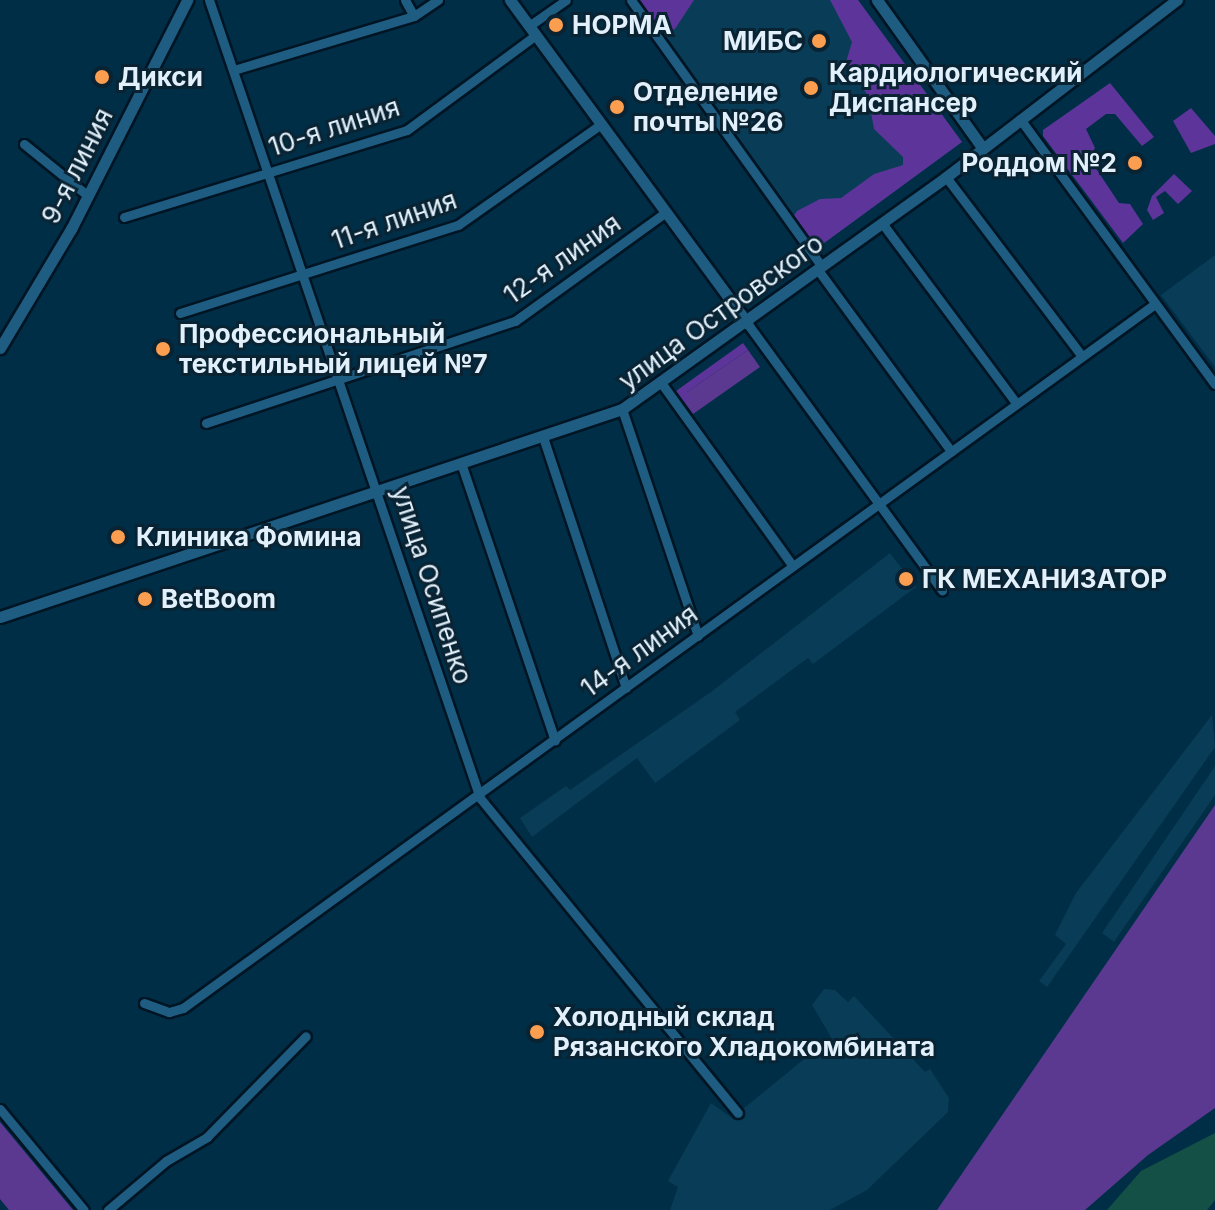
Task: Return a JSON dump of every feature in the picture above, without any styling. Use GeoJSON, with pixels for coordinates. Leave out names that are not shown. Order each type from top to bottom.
{"type":"FeatureCollection","features":[{"type":"Feature","properties":{"kind":"street","name":"9-я линия"},"geometry":{"type":"LineString","coordinates":[[0,348],[87,195],[187,0]]}},
{"type":"Feature","properties":{"kind":"street","name":"улица Осипенко"},"geometry":{"type":"LineString","coordinates":[[209,0],[237,69],[480,798],[738,1113]]}},
{"type":"Feature","properties":{"kind":"street"},"geometry":{"type":"LineString","coordinates":[[405,0],[414,16]]}},
{"type":"Feature","properties":{"kind":"street"},"geometry":{"type":"LineString","coordinates":[[237,69],[414,16],[438,0]]}},
{"type":"Feature","properties":{"kind":"street"},"geometry":{"type":"LineString","coordinates":[[510,0],[942,590]]}},
{"type":"Feature","properties":{"kind":"street","name":"10-я линия"},"geometry":{"type":"LineString","coordinates":[[124,217],[407,130],[532,31],[566,0]]}},
{"type":"Feature","properties":{"kind":"street"},"geometry":{"type":"LineString","coordinates":[[631,0],[951,451]]}},
{"type":"Feature","properties":{"kind":"street"},"geometry":{"type":"LineString","coordinates":[[877,0],[981,146]]}},
{"type":"Feature","properties":{"kind":"street","name":"улица Островского"},"geometry":{"type":"LineString","coordinates":[[0,617],[622,409],[662,384],[946,177],[981,146],[1177,0]]}},
{"type":"Feature","properties":{"kind":"street"},"geometry":{"type":"LineString","coordinates":[[1020,119],[1215,384]]}},
{"type":"Feature","properties":{"kind":"street","name":"11-я линия"},"geometry":{"type":"LineString","coordinates":[[180,313],[458,225],[601,124]]}},
{"type":"Feature","properties":{"kind":"street"},"geometry":{"type":"LineString","coordinates":[[24,144],[87,195]]}},
{"type":"Feature","properties":{"kind":"street"},"geometry":{"type":"LineString","coordinates":[[946,177],[1082,356]]}},
{"type":"Feature","properties":{"kind":"street","name":"12-я линия"},"geometry":{"type":"LineString","coordinates":[[206,423],[515,321],[666,212]]}},
{"type":"Feature","properties":{"kind":"street"},"geometry":{"type":"LineString","coordinates":[[882,223],[1016,403]]}},
{"type":"Feature","properties":{"kind":"street","name":"14-я линия"},"geometry":{"type":"LineString","coordinates":[[144,1003],[169,1012],[183,1008],[415,836],[480,798],[878,502],[1155,304]]}},
{"type":"Feature","properties":{"kind":"street"},"geometry":{"type":"LineString","coordinates":[[662,384],[793,566]]}},
{"type":"Feature","properties":{"kind":"street"},"geometry":{"type":"LineString","coordinates":[[622,409],[698,636]]}},
{"type":"Feature","properties":{"kind":"street"},"geometry":{"type":"LineString","coordinates":[[543,437],[626,688]]}},
{"type":"Feature","properties":{"kind":"street"},"geometry":{"type":"LineString","coordinates":[[461,463],[555,741]]}},
{"type":"Feature","properties":{"kind":"street"},"geometry":{"type":"LineString","coordinates":[[108,1210],[166,1161],[207,1137],[306,1036]]}},
{"type":"Feature","properties":{"kind":"street"},"geometry":{"type":"LineString","coordinates":[[0,1109],[84,1210]]}},
{"type":"Feature","properties":{"kind":"shaded area","name":"Кардиологический Диспансер"},"geometry":{"type":"Polygon","coordinates":[[[637,0],[858,0],[962,142],[816,249],[637,0]]]}},
{"type":"Feature","properties":{"kind":"shaded area"},"geometry":{"type":"Polygon","coordinates":[[[637,0],[694,0],[675,29],[661,33],[637,0]]]}},
{"type":"Feature","properties":{"kind":"shaded area"},"geometry":{"type":"Polygon","coordinates":[[[830,0],[858,0],[962,142],[816,249],[793,217],[797,211],[820,199],[841,198],[874,174],[903,165],[903,157],[874,129],[868,96],[846,62],[852,42],[830,0]]]}},
{"type":"Feature","properties":{"kind":"shaded area"},"geometry":{"type":"Polygon","coordinates":[[[1110,83],[1154,137],[1142,146],[1115,114],[1106,114],[1086,129],[1095,148],[1089,158],[1119,203],[1130,204],[1143,224],[1123,243],[1043,136],[1043,130],[1110,83]]]}},
{"type":"Feature","properties":{"kind":"shaded area"},"geometry":{"type":"Polygon","coordinates":[[[1191,108],[1215,136],[1215,144],[1191,153],[1173,121],[1191,108]]]}},
{"type":"Feature","properties":{"kind":"shaded area"},"geometry":{"type":"Polygon","coordinates":[[[1174,174],[1192,191],[1178,204],[1165,191],[1156,197],[1164,213],[1153,220],[1147,210],[1152,196],[1174,174]]]}},
{"type":"Feature","properties":{"kind":"shaded area"},"geometry":{"type":"Polygon","coordinates":[[[1215,255],[1215,367],[1161,295],[1215,255]]]}},
{"type":"Feature","properties":{"kind":"shaded area"},"geometry":{"type":"Polygon","coordinates":[[[743,343],[748,350],[687,392],[690,399],[685,403],[676,391],[743,343]]]}},
{"type":"Feature","properties":{"kind":"shaded area"},"geometry":{"type":"Polygon","coordinates":[[[748,350],[760,367],[693,414],[685,403],[687,392],[748,350]]]}},
{"type":"Feature","properties":{"kind":"shaded area"},"geometry":{"type":"Polygon","coordinates":[[[890,553],[916,587],[813,664],[808,658],[735,712],[740,720],[655,783],[637,758],[532,837],[520,818],[566,786],[570,790],[711,692],[890,553]]]}},
{"type":"Feature","properties":{"kind":"shaded area"},"geometry":{"type":"Polygon","coordinates":[[[1212,715],[1215,747],[1047,987],[1039,981],[1066,944],[1055,935],[1076,893],[1212,715]]]}},
{"type":"Feature","properties":{"kind":"shaded area"},"geometry":{"type":"Polygon","coordinates":[[[1215,766],[1215,795],[1114,942],[1102,933],[1215,766]]]}},
{"type":"Feature","properties":{"kind":"shaded area"},"geometry":{"type":"Polygon","coordinates":[[[1215,805],[1215,1108],[1148,1155],[1085,1210],[937,1210],[1215,805]]]}},
{"type":"Feature","properties":{"kind":"shaded area"},"geometry":{"type":"Polygon","coordinates":[[[824,989],[835,990],[848,1002],[854,996],[925,1072],[930,1069],[949,1098],[948,1112],[867,1190],[830,1210],[670,1210],[678,1187],[668,1181],[711,1103],[732,1118],[831,1037],[812,1005],[824,989]]]}},
{"type":"Feature","properties":{"kind":"shaded area"},"geometry":{"type":"Polygon","coordinates":[[[0,1122],[73,1210],[9,1210],[0,1199],[0,1122]]]}},
{"type":"Feature","properties":{"kind":"shaded area"},"geometry":{"type":"Polygon","coordinates":[[[1215,1133],[1215,1200],[1207,1210],[1107,1210],[1141,1171],[1215,1133]]]}},
{"type":"Feature","properties":{"kind":"place","name":"НОРМА"},"geometry":{"type":"Point","coordinates":[556,25]}},
{"type":"Feature","properties":{"kind":"place","name":"МИБС"},"geometry":{"type":"Point","coordinates":[819,41]}},
{"type":"Feature","properties":{"kind":"place","name":"Дикси"},"geometry":{"type":"Point","coordinates":[102,77]}},
{"type":"Feature","properties":{"kind":"place","name":"Кардиологический Диспансер"},"geometry":{"type":"Point","coordinates":[811,88]}},
{"type":"Feature","properties":{"kind":"place","name":"Отделение почты №26"},"geometry":{"type":"Point","coordinates":[617,107]}},
{"type":"Feature","properties":{"kind":"place","name":"Роддом №2"},"geometry":{"type":"Point","coordinates":[1135,163]}},
{"type":"Feature","properties":{"kind":"place","name":"Профессиональный текстильный лицей №7"},"geometry":{"type":"Point","coordinates":[163,349]}},
{"type":"Feature","properties":{"kind":"place","name":"Клиника Фомина"},"geometry":{"type":"Point","coordinates":[118,537]}},
{"type":"Feature","properties":{"kind":"place","name":"ГК МЕХАНИЗАТОР"},"geometry":{"type":"Point","coordinates":[906,579]}},
{"type":"Feature","properties":{"kind":"place","name":"BetBoom"},"geometry":{"type":"Point","coordinates":[145,599]}},
{"type":"Feature","properties":{"kind":"place","name":"Холодный склад Рязанского Хладокомбината"},"geometry":{"type":"Point","coordinates":[537,1032]}}]}
